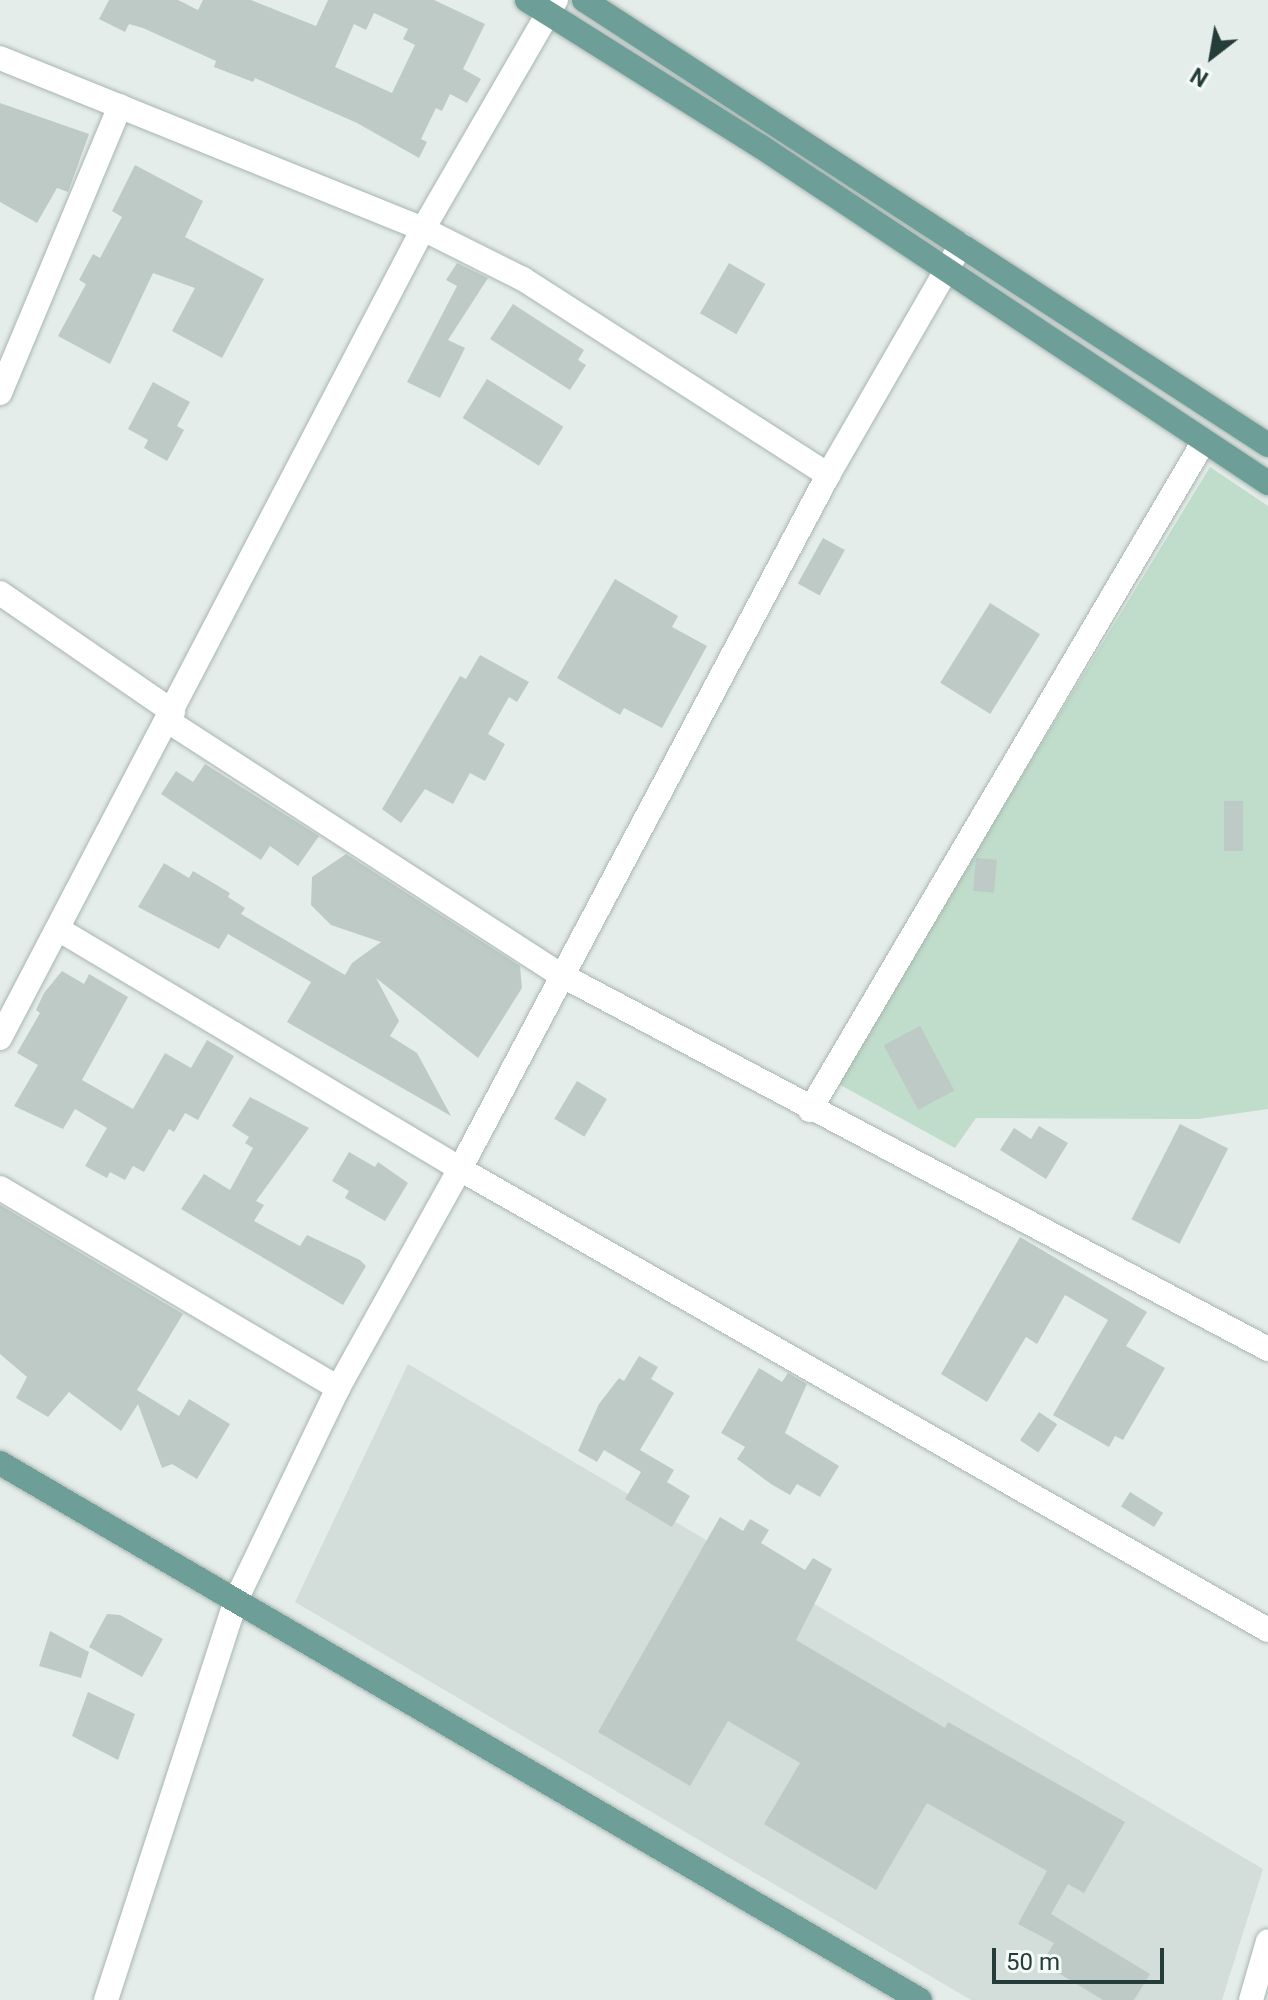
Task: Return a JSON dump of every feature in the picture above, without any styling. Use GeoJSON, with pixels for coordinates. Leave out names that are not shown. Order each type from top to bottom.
{"type":"FeatureCollection","features":[{"type":"Feature","properties":{"kind":"main road"},"geometry":{"type":"LineString","coordinates":[[584,0],[1268,445]]}},
{"type":"Feature","properties":{"kind":"main road"},"geometry":{"type":"LineString","coordinates":[[544,4],[760,146],[946,274],[1268,483]]}},
{"type":"Feature","properties":{"kind":"main road"},"geometry":{"type":"LineString","coordinates":[[760,146],[775,123]]}},
{"type":"Feature","properties":{"kind":"main road"},"geometry":{"type":"LineString","coordinates":[[0,1463],[237,1598],[920,2000]]}},
{"type":"Feature","properties":{"kind":"street"},"geometry":{"type":"LineString","coordinates":[[0,1038],[7,1006],[58,929],[423,229],[544,4]]}},
{"type":"Feature","properties":{"kind":"street"},"geometry":{"type":"LineString","coordinates":[[0,58],[423,229],[523,279],[828,475]]}},
{"type":"Feature","properties":{"kind":"street"},"geometry":{"type":"LineString","coordinates":[[0,393],[120,106]]}},
{"type":"Feature","properties":{"kind":"street"},"geometry":{"type":"LineString","coordinates":[[106,2000],[237,1598],[338,1388],[460,1169],[828,475],[961,245]]}},
{"type":"Feature","properties":{"kind":"street"},"geometry":{"type":"LineString","coordinates":[[810,1110],[1204,441]]}},
{"type":"Feature","properties":{"kind":"street"},"geometry":{"type":"LineString","coordinates":[[0,593],[170,716],[561,975],[810,1110],[1268,1349]]}},
{"type":"Feature","properties":{"kind":"street"},"geometry":{"type":"LineString","coordinates":[[58,929],[460,1169],[1268,1630]]}},
{"type":"Feature","properties":{"kind":"street"},"geometry":{"type":"LineString","coordinates":[[0,1188],[338,1388]]}},
{"type":"Feature","properties":{"kind":"street"},"geometry":{"type":"LineString","coordinates":[[1251,2000],[1268,1941]]}},
{"type":"Feature","properties":{"kind":"shaded area"},"geometry":{"type":"Polygon","coordinates":[[[408,1364],[1263,1869],[1222,2000],[971,2000],[295,1602],[408,1364]]]}},
{"type":"Feature","properties":{"kind":"green space"},"geometry":{"type":"Polygon","coordinates":[[[1210,467],[1268,506],[1268,1109],[1198,1119],[976,1118],[955,1148],[835,1082],[1210,467]]]}},
{"type":"Feature","properties":{"kind":"building"},"geometry":{"type":"Polygon","coordinates":[[[109,0],[178,0],[198,10],[203,0],[251,0],[316,26],[328,0],[434,0],[485,24],[463,69],[481,79],[467,103],[450,94],[442,111],[436,108],[421,139],[427,142],[419,158],[357,123],[255,78],[253,82],[214,67],[216,61],[143,28],[129,24],[125,32],[99,19],[109,0]],[[374,13],[366,30],[354,24],[335,67],[392,93],[415,45],[403,39],[408,29],[374,13]]]}},
{"type":"Feature","properties":{"kind":"building"},"geometry":{"type":"Polygon","coordinates":[[[0,103],[89,134],[68,192],[57,188],[37,223],[0,202],[0,103]]]}},
{"type":"Feature","properties":{"kind":"building"},"geometry":{"type":"Polygon","coordinates":[[[135,165],[203,201],[185,237],[264,279],[222,358],[172,331],[195,288],[153,273],[110,364],[58,336],[86,284],[79,280],[93,254],[100,258],[122,217],[112,211],[135,165]]]}},
{"type":"Feature","properties":{"kind":"building"},"geometry":{"type":"Polygon","coordinates":[[[457,263],[488,278],[448,340],[465,348],[440,398],[407,382],[457,286],[446,280],[457,263]]]}},
{"type":"Feature","properties":{"kind":"building"},"geometry":{"type":"Polygon","coordinates":[[[729,263],[765,284],[736,334],[700,313],[729,263]]]}},
{"type":"Feature","properties":{"kind":"building"},"geometry":{"type":"Polygon","coordinates":[[[513,304],[584,350],[578,360],[586,365],[570,390],[490,339],[513,304]]]}},
{"type":"Feature","properties":{"kind":"building"},"geometry":{"type":"Polygon","coordinates":[[[487,379],[563,427],[539,466],[463,418],[487,379]]]}},
{"type":"Feature","properties":{"kind":"building"},"geometry":{"type":"Polygon","coordinates":[[[153,382],[190,402],[177,426],[184,430],[167,461],[144,448],[148,440],[128,429],[153,382]]]}},
{"type":"Feature","properties":{"kind":"building"},"geometry":{"type":"Polygon","coordinates":[[[823,538],[845,550],[820,596],[798,583],[823,538]]]}},
{"type":"Feature","properties":{"kind":"building"},"geometry":{"type":"Polygon","coordinates":[[[615,579],[678,616],[672,627],[707,646],[662,728],[624,708],[620,715],[557,678],[615,579]]]}},
{"type":"Feature","properties":{"kind":"building"},"geometry":{"type":"Polygon","coordinates":[[[990,603],[1040,634],[990,714],[940,683],[990,603]]]}},
{"type":"Feature","properties":{"kind":"building"},"geometry":{"type":"Polygon","coordinates":[[[480,655],[529,682],[517,702],[509,697],[488,734],[505,744],[485,781],[470,773],[453,804],[425,789],[401,823],[382,809],[460,676],[466,679],[480,655]]]}},
{"type":"Feature","properties":{"kind":"building"},"geometry":{"type":"Polygon","coordinates":[[[205,764],[319,836],[298,866],[270,846],[261,860],[161,794],[176,771],[193,782],[205,764]]]}},
{"type":"Feature","properties":{"kind":"building"},"geometry":{"type":"Polygon","coordinates":[[[1224,801],[1243,801],[1243,851],[1224,851],[1224,801]]]}},
{"type":"Feature","properties":{"kind":"building"},"geometry":{"type":"Polygon","coordinates":[[[346,854],[520,966],[522,988],[478,1058],[376,978],[399,1021],[390,1036],[417,1053],[451,1116],[287,1022],[311,982],[228,934],[219,949],[138,907],[164,863],[189,878],[193,871],[230,893],[228,897],[245,908],[241,914],[345,975],[352,963],[381,942],[331,925],[311,905],[312,877],[346,854]]]}},
{"type":"Feature","properties":{"kind":"building"},"geometry":{"type":"Polygon","coordinates":[[[976,858],[997,860],[994,893],[973,891],[976,858]]]}},
{"type":"Feature","properties":{"kind":"building"},"geometry":{"type":"Polygon","coordinates":[[[62,971],[84,984],[89,974],[128,997],[82,1080],[133,1109],[165,1053],[191,1068],[207,1040],[234,1056],[198,1120],[185,1113],[174,1132],[169,1129],[144,1172],[133,1166],[125,1180],[110,1172],[107,1178],[85,1166],[107,1128],[75,1109],[63,1129],[14,1106],[38,1065],[17,1053],[40,1013],[36,1010],[44,993],[62,971]]]}},
{"type":"Feature","properties":{"kind":"building"},"geometry":{"type":"Polygon","coordinates":[[[920,1026],[954,1090],[918,1110],[884,1045],[920,1026]]]}},
{"type":"Feature","properties":{"kind":"building"},"geometry":{"type":"Polygon","coordinates":[[[577,1081],[607,1099],[584,1137],[554,1119],[577,1081]]]}},
{"type":"Feature","properties":{"kind":"building"},"geometry":{"type":"Polygon","coordinates":[[[250,1097],[309,1128],[256,1201],[264,1205],[254,1221],[300,1246],[307,1235],[360,1260],[366,1266],[343,1305],[181,1209],[204,1174],[230,1190],[253,1148],[245,1143],[249,1137],[232,1126],[250,1097]]]}},
{"type":"Feature","properties":{"kind":"building"},"geometry":{"type":"Polygon","coordinates":[[[1180,1124],[1228,1149],[1180,1244],[1131,1219],[1180,1124]]]}},
{"type":"Feature","properties":{"kind":"building"},"geometry":{"type":"Polygon","coordinates":[[[1039,1126],[1068,1143],[1046,1179],[1000,1150],[1014,1128],[1031,1139],[1039,1126]]]}},
{"type":"Feature","properties":{"kind":"building"},"geometry":{"type":"Polygon","coordinates":[[[349,1152],[375,1167],[378,1162],[408,1183],[385,1221],[345,1198],[349,1191],[332,1181],[349,1152]]]}},
{"type":"Feature","properties":{"kind":"building"},"geometry":{"type":"Polygon","coordinates":[[[0,1205],[183,1314],[137,1390],[179,1416],[189,1399],[230,1424],[197,1479],[172,1464],[162,1468],[138,1404],[121,1431],[69,1392],[48,1417],[16,1398],[27,1377],[0,1354],[0,1205]]]}},
{"type":"Feature","properties":{"kind":"building"},"geometry":{"type":"Polygon","coordinates":[[[1020,1237],[1147,1312],[1126,1346],[1165,1368],[1123,1440],[1115,1436],[1109,1447],[1053,1415],[1108,1320],[1065,1295],[1037,1344],[1026,1337],[987,1402],[941,1374],[1020,1237]]]}},
{"type":"Feature","properties":{"kind":"building"},"geometry":{"type":"Polygon","coordinates":[[[639,1356],[658,1367],[651,1379],[674,1393],[640,1450],[674,1470],[667,1482],[690,1496],[672,1527],[625,1499],[641,1472],[604,1450],[597,1462],[578,1451],[599,1404],[619,1378],[624,1381],[639,1356]]]}},
{"type":"Feature","properties":{"kind":"building"},"geometry":{"type":"Polygon","coordinates":[[[759,1368],[782,1382],[788,1373],[807,1384],[785,1433],[839,1466],[820,1497],[797,1484],[790,1495],[771,1484],[737,1459],[745,1447],[721,1433],[759,1368]]]}},
{"type":"Feature","properties":{"kind":"building"},"geometry":{"type":"Polygon","coordinates":[[[1039,1412],[1057,1424],[1038,1452],[1020,1440],[1039,1412]]]}},
{"type":"Feature","properties":{"kind":"building"},"geometry":{"type":"Polygon","coordinates":[[[1130,1492],[1163,1513],[1154,1527],[1121,1506],[1130,1492]]]}},
{"type":"Feature","properties":{"kind":"building"},"geometry":{"type":"Polygon","coordinates":[[[720,1517],[743,1531],[750,1519],[769,1530],[761,1543],[805,1570],[813,1558],[832,1569],[796,1640],[945,1728],[948,1722],[1125,1822],[1084,1893],[1068,1884],[1051,1914],[1150,1974],[1134,2000],[1103,2000],[1042,1963],[1054,1943],[1018,1924],[1047,1871],[927,1803],[876,1890],[764,1824],[800,1763],[728,1721],[690,1786],[598,1732],[720,1517]]]}},
{"type":"Feature","properties":{"kind":"building"},"geometry":{"type":"Polygon","coordinates":[[[107,1614],[120,1615],[163,1639],[142,1677],[89,1647],[107,1614]]]}},
{"type":"Feature","properties":{"kind":"building"},"geometry":{"type":"Polygon","coordinates":[[[50,1631],[89,1652],[81,1678],[39,1666],[50,1631]]]}},
{"type":"Feature","properties":{"kind":"building"},"geometry":{"type":"Polygon","coordinates":[[[88,1692],[135,1714],[118,1760],[72,1736],[88,1692]]]}}]}
